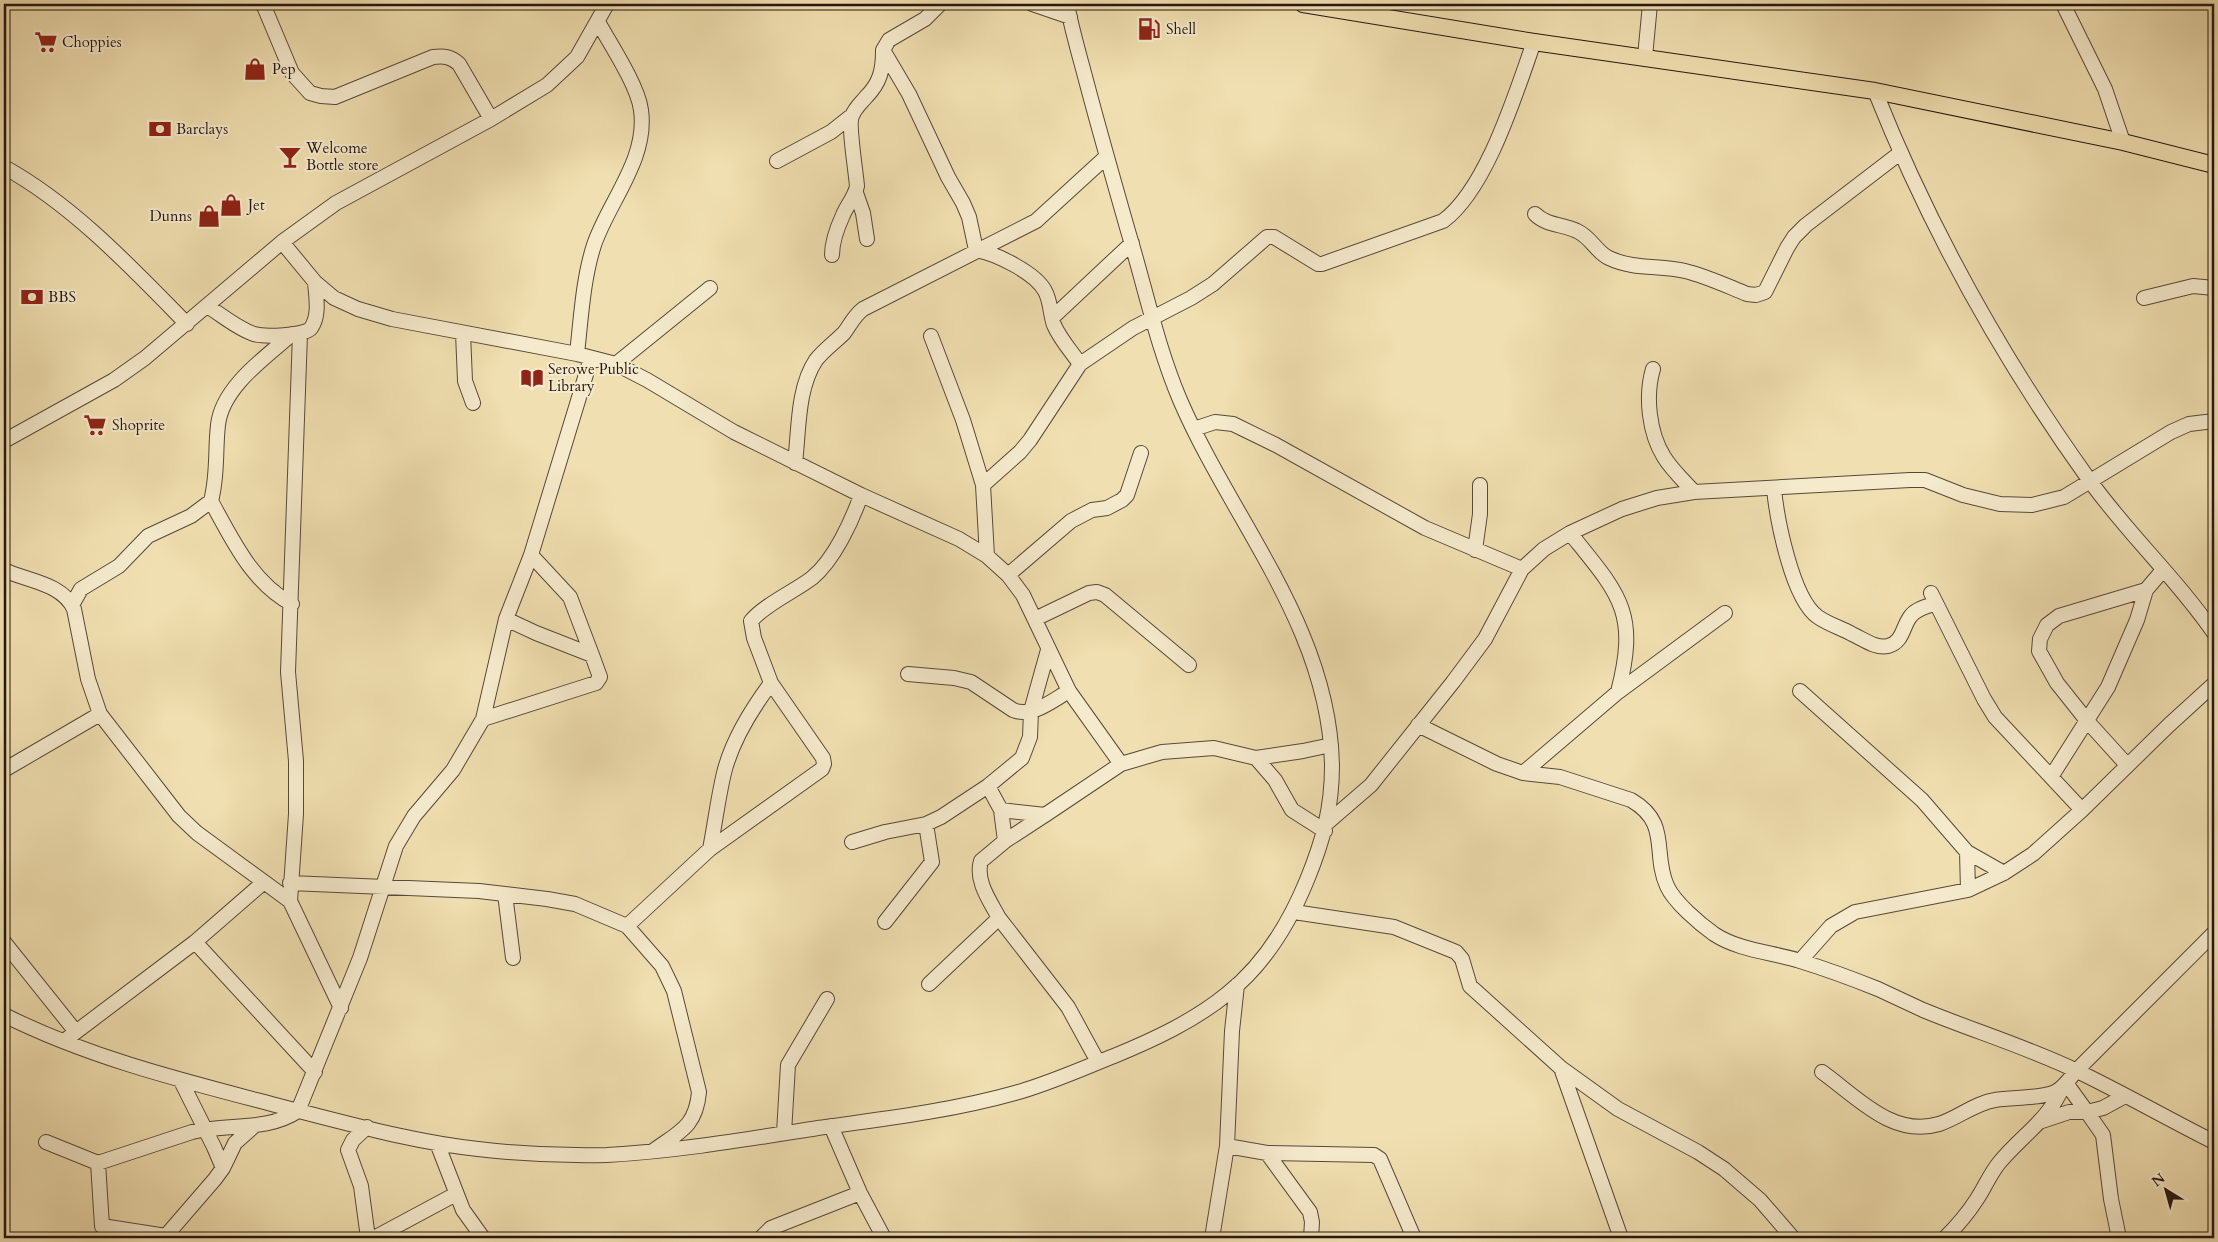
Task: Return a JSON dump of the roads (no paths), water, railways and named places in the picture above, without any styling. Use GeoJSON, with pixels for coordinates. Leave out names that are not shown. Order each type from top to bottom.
{"type":"FeatureCollection","features":[{"type":"Feature","properties":{"kind":"main road"},"geometry":{"type":"LineString","coordinates":[[1302,4],[1534,42],[1875,91],[2123,142],[2214,165]]}},
{"type":"Feature","properties":{"kind":"street"},"geometry":{"type":"LineString","coordinates":[[263,4],[292,74],[310,93],[335,97],[433,57],[445,56],[452,58],[459,64],[490,119]]}},
{"type":"Feature","properties":{"kind":"street"},"geometry":{"type":"LineString","coordinates":[[4,440],[114,380],[145,358],[282,242],[336,204],[490,119],[547,85],[577,57],[607,4]]}},
{"type":"Feature","properties":{"kind":"street"},"geometry":{"type":"LineString","coordinates":[[776,161],[831,132],[850,118],[857,106],[876,86],[882,68],[883,50],[889,40],[925,18],[940,4]]}},
{"type":"Feature","properties":{"kind":"street"},"geometry":{"type":"LineString","coordinates":[[4,1014],[64,1041],[117,1061],[181,1081],[298,1111],[437,1143],[478,1149],[566,1155],[651,1152],[928,1112],[1008,1096],[1147,1042],[1217,1002],[1237,985],[1270,949],[1294,912],[1326,827],[1331,804],[1331,745],[1328,722],[1316,667],[1294,613],[1194,429],[1172,379],[1152,318],[1106,157],[1068,10],[1032,4]]}},
{"type":"Feature","properties":{"kind":"street"},"geometry":{"type":"LineString","coordinates":[[1645,57],[1650,4]]}},
{"type":"Feature","properties":{"kind":"street"},"geometry":{"type":"LineString","coordinates":[[2063,4],[2105,89],[2123,142]]}},
{"type":"Feature","properties":{"kind":"street"},"geometry":{"type":"LineString","coordinates":[[577,354],[585,289],[594,246],[638,150],[643,132],[641,109],[635,92],[598,22]]}},
{"type":"Feature","properties":{"kind":"street"},"geometry":{"type":"LineString","coordinates":[[983,485],[1020,452],[1030,440],[1080,364],[1110,342],[1191,298],[1212,284],[1267,237],[1274,237],[1318,264],[1322,264],[1431,227],[1454,213],[1485,166],[1504,124],[1534,42]]}},
{"type":"Feature","properties":{"kind":"street"},"geometry":{"type":"LineString","coordinates":[[883,50],[909,94],[948,177],[963,203],[976,250]]}},
{"type":"Feature","properties":{"kind":"street"},"geometry":{"type":"LineString","coordinates":[[1875,91],[1900,153],[1930,216],[1990,326],[2090,481],[2214,633]]}},
{"type":"Feature","properties":{"kind":"street"},"geometry":{"type":"LineString","coordinates":[[850,118],[856,193],[864,213],[867,240]]}},
{"type":"Feature","properties":{"kind":"street"},"geometry":{"type":"LineString","coordinates":[[1535,214],[1541,220],[1582,233],[1607,258],[1615,261],[1632,266],[1686,271],[1747,294],[1756,295],[1765,292],[1794,237],[1817,216],[1900,153]]}},
{"type":"Feature","properties":{"kind":"street"},"geometry":{"type":"LineString","coordinates":[[795,463],[800,411],[806,384],[818,358],[843,333],[852,319],[863,309],[1036,221],[1106,157]]}},
{"type":"Feature","properties":{"kind":"street"},"geometry":{"type":"LineString","coordinates":[[4,167],[58,202],[165,299],[187,324]]}},
{"type":"Feature","properties":{"kind":"street"},"geometry":{"type":"LineString","coordinates":[[832,255],[838,227],[856,193]]}},
{"type":"Feature","properties":{"kind":"street"},"geometry":{"type":"LineString","coordinates":[[282,242],[314,282],[334,298],[358,309],[463,333],[577,354],[616,364],[647,380],[734,432],[862,495],[959,539],[986,556],[1008,576],[1023,595],[1069,691],[1121,764]]}},
{"type":"Feature","properties":{"kind":"street"},"geometry":{"type":"LineString","coordinates":[[1052,318],[1132,243]]}},
{"type":"Feature","properties":{"kind":"street"},"geometry":{"type":"LineString","coordinates":[[976,250],[996,256],[1034,278],[1044,289],[1052,318],[1060,335],[1080,364]]}},
{"type":"Feature","properties":{"kind":"street"},"geometry":{"type":"LineString","coordinates":[[207,306],[254,334],[296,334],[310,329],[315,319],[317,310],[314,282]]}},
{"type":"Feature","properties":{"kind":"street"},"geometry":{"type":"LineString","coordinates":[[2144,298],[2193,286],[2214,288]]}},
{"type":"Feature","properties":{"kind":"street"},"geometry":{"type":"LineString","coordinates":[[616,364],[710,288]]}},
{"type":"Feature","properties":{"kind":"street"},"geometry":{"type":"LineString","coordinates":[[463,333],[465,381],[474,403]]}},
{"type":"Feature","properties":{"kind":"street"},"geometry":{"type":"LineString","coordinates":[[292,604],[279,597],[256,575],[232,539],[211,501],[217,472],[220,416],[240,380],[296,334]]}},
{"type":"Feature","properties":{"kind":"street"},"geometry":{"type":"LineString","coordinates":[[296,334],[292,604],[288,672],[296,761],[296,814],[290,901],[341,1008]]}},
{"type":"Feature","properties":{"kind":"street"},"geometry":{"type":"LineString","coordinates":[[932,336],[983,485],[986,556]]}},
{"type":"Feature","properties":{"kind":"street"},"geometry":{"type":"LineString","coordinates":[[46,1142],[98,1163],[176,1136],[206,1128],[253,1126],[278,1120],[298,1111],[360,958],[396,846],[403,831],[453,770],[483,719],[506,619],[531,555],[591,358]]}},
{"type":"Feature","properties":{"kind":"street"},"geometry":{"type":"LineString","coordinates":[[1653,369],[1648,388],[1657,444],[1664,457],[1694,492]]}},
{"type":"Feature","properties":{"kind":"street"},"geometry":{"type":"LineString","coordinates":[[1326,827],[1371,784],[1485,639],[1522,569],[1544,549],[1570,533],[1622,509],[1657,498],[1694,492],[1910,480],[1925,480],[1963,495],[2000,504],[2032,505],[2064,497],[2170,432],[2189,424],[2214,421]]}},
{"type":"Feature","properties":{"kind":"street"},"geometry":{"type":"LineString","coordinates":[[1194,429],[1215,422],[1233,424],[1425,528],[1522,569]]}},
{"type":"Feature","properties":{"kind":"street"},"geometry":{"type":"LineString","coordinates":[[1008,576],[1071,521],[1092,510],[1107,508],[1122,500],[1127,494],[1141,453]]}},
{"type":"Feature","properties":{"kind":"street"},"geometry":{"type":"LineString","coordinates":[[1475,550],[1480,514],[1480,485]]}},
{"type":"Feature","properties":{"kind":"street"},"geometry":{"type":"LineString","coordinates":[[1774,489],[1776,516],[1790,564],[1808,606],[1817,616],[1876,646],[1888,646],[1900,639],[1910,617],[1934,598],[1984,699],[1995,717],[2082,810]]}},
{"type":"Feature","properties":{"kind":"street"},"geometry":{"type":"LineString","coordinates":[[627,926],[710,849],[769,805],[822,769],[824,764],[822,758],[771,683],[754,638],[751,621],[811,578],[825,565],[852,518],[862,495]]}},
{"type":"Feature","properties":{"kind":"street"},"geometry":{"type":"LineString","coordinates":[[72,605],[81,589],[119,566],[148,536],[191,516],[211,501]]}},
{"type":"Feature","properties":{"kind":"street"},"geometry":{"type":"LineString","coordinates":[[1570,533],[1616,593],[1625,614],[1628,635],[1626,662],[1618,692]]}},
{"type":"Feature","properties":{"kind":"street"},"geometry":{"type":"LineString","coordinates":[[483,719],[596,683],[600,677],[570,597],[531,555]]}},
{"type":"Feature","properties":{"kind":"street"},"geometry":{"type":"LineString","coordinates":[[4,570],[54,589],[72,605],[88,679],[100,714],[179,816],[196,833],[290,901]]}},
{"type":"Feature","properties":{"kind":"street"},"geometry":{"type":"LineString","coordinates":[[2051,777],[2088,722],[2108,687],[2137,620],[2146,590],[2163,570]]}},
{"type":"Feature","properties":{"kind":"street"},"geometry":{"type":"LineString","coordinates":[[2127,764],[2088,722],[2044,662],[2039,651],[2040,639],[2048,625],[2059,616],[2146,590]]}},
{"type":"Feature","properties":{"kind":"street"},"geometry":{"type":"LineString","coordinates":[[1035,619],[1089,593],[1097,592],[1105,595],[1189,665]]}},
{"type":"Feature","properties":{"kind":"street"},"geometry":{"type":"LineString","coordinates":[[1523,773],[1618,692],[1725,613]]}},
{"type":"Feature","properties":{"kind":"street"},"geometry":{"type":"LineString","coordinates":[[506,619],[592,655]]}},
{"type":"Feature","properties":{"kind":"street"},"geometry":{"type":"LineString","coordinates":[[852,842],[885,832],[926,824],[948,813],[988,786],[1022,758],[1030,737],[1032,711],[1048,650]]}},
{"type":"Feature","properties":{"kind":"street"},"geometry":{"type":"LineString","coordinates":[[908,674],[962,679],[971,682],[1013,710],[1021,713],[1032,711],[1069,691]]}},
{"type":"Feature","properties":{"kind":"street"},"geometry":{"type":"LineString","coordinates":[[710,849],[724,772],[732,750],[747,719],[771,683]]}},
{"type":"Feature","properties":{"kind":"street"},"geometry":{"type":"LineString","coordinates":[[1800,961],[1831,926],[1855,912],[1968,890],[2004,873],[2033,854],[2214,684]]}},
{"type":"Feature","properties":{"kind":"street"},"geometry":{"type":"LineString","coordinates":[[1800,691],[1922,800],[1967,852],[2004,873]]}},
{"type":"Feature","properties":{"kind":"street"},"geometry":{"type":"LineString","coordinates":[[4,770],[100,714]]}},
{"type":"Feature","properties":{"kind":"street"},"geometry":{"type":"LineString","coordinates":[[1418,725],[1497,764],[1523,773],[1560,778],[1632,800],[1639,804],[1649,813],[1657,829],[1667,887],[1671,894],[1699,922],[1715,934],[1732,943],[1800,961],[1878,989],[1923,1010],[2001,1038],[2076,1071],[2214,1142]]}},
{"type":"Feature","properties":{"kind":"street"},"geometry":{"type":"LineString","coordinates":[[1098,1062],[1068,1008],[999,918],[981,883],[980,866],[985,857],[1005,841],[1121,764],[1162,752],[1185,749],[1214,748],[1256,758],[1303,752],[1331,745]]}},
{"type":"Feature","properties":{"kind":"street"},"geometry":{"type":"LineString","coordinates":[[1256,758],[1275,780],[1292,810],[1326,827]]}},
{"type":"Feature","properties":{"kind":"street"},"geometry":{"type":"LineString","coordinates":[[988,786],[1001,810],[1005,841]]}},
{"type":"Feature","properties":{"kind":"street"},"geometry":{"type":"LineString","coordinates":[[1001,810],[1045,815]]}},
{"type":"Feature","properties":{"kind":"street"},"geometry":{"type":"LineString","coordinates":[[885,922],[932,862],[926,824]]}},
{"type":"Feature","properties":{"kind":"street"},"geometry":{"type":"LineString","coordinates":[[1967,852],[1968,890]]}},
{"type":"Feature","properties":{"kind":"street"},"geometry":{"type":"LineString","coordinates":[[64,1041],[195,942],[264,882]]}},
{"type":"Feature","properties":{"kind":"street"},"geometry":{"type":"LineString","coordinates":[[290,883],[383,885],[505,894],[575,904],[627,926],[669,978],[674,990],[699,1092],[698,1107],[693,1119],[683,1129],[651,1152]]}},
{"type":"Feature","properties":{"kind":"street"},"geometry":{"type":"LineString","coordinates":[[505,894],[512,958]]}},
{"type":"Feature","properties":{"kind":"street"},"geometry":{"type":"LineString","coordinates":[[1294,912],[1394,927],[1449,948],[1462,959],[1470,986],[1562,1068],[1618,1109],[1698,1152],[1724,1169],[1760,1200],[1793,1238]]}},
{"type":"Feature","properties":{"kind":"street"},"geometry":{"type":"LineString","coordinates":[[929,984],[999,918]]}},
{"type":"Feature","properties":{"kind":"street"},"geometry":{"type":"LineString","coordinates":[[1822,1072],[1871,1111],[1898,1122],[1914,1125],[1940,1123],[1990,1101],[2054,1093],[2214,933]]}},
{"type":"Feature","properties":{"kind":"street"},"geometry":{"type":"LineString","coordinates":[[4,942],[76,1032]]}},
{"type":"Feature","properties":{"kind":"street"},"geometry":{"type":"LineString","coordinates":[[195,942],[315,1072]]}},
{"type":"Feature","properties":{"kind":"street"},"geometry":{"type":"LineString","coordinates":[[1212,1238],[1227,1146],[1232,1031],[1237,985]]}},
{"type":"Feature","properties":{"kind":"street"},"geometry":{"type":"LineString","coordinates":[[784,1133],[788,1065],[827,999]]}},
{"type":"Feature","properties":{"kind":"street"},"geometry":{"type":"LineString","coordinates":[[1562,1068],[1620,1238]]}},
{"type":"Feature","properties":{"kind":"street"},"geometry":{"type":"LineString","coordinates":[[181,1081],[206,1128],[223,1168]]}},
{"type":"Feature","properties":{"kind":"street"},"geometry":{"type":"LineString","coordinates":[[2065,1084],[2103,1135],[2111,1198],[2119,1238]]}},
{"type":"Feature","properties":{"kind":"street"},"geometry":{"type":"LineString","coordinates":[[1945,1238],[1958,1226],[2000,1162],[2042,1121],[2065,1084]]}},
{"type":"Feature","properties":{"kind":"street"},"geometry":{"type":"LineString","coordinates":[[2042,1121],[2069,1112],[2087,1112],[2103,1108],[2125,1096]]}},
{"type":"Feature","properties":{"kind":"street"},"geometry":{"type":"LineString","coordinates":[[98,1163],[102,1226],[165,1237],[223,1168],[235,1143],[253,1126]]}},
{"type":"Feature","properties":{"kind":"street"},"geometry":{"type":"LineString","coordinates":[[831,1126],[860,1193],[884,1238]]}},
{"type":"Feature","properties":{"kind":"street"},"geometry":{"type":"LineString","coordinates":[[368,1127],[353,1140],[348,1150],[361,1186],[368,1238]]}},
{"type":"Feature","properties":{"kind":"street"},"geometry":{"type":"LineString","coordinates":[[437,1143],[456,1194],[472,1224],[483,1238]]}},
{"type":"Feature","properties":{"kind":"street"},"geometry":{"type":"LineString","coordinates":[[1227,1146],[1267,1153],[1374,1154],[1380,1159],[1414,1238]]}},
{"type":"Feature","properties":{"kind":"street"},"geometry":{"type":"LineString","coordinates":[[1267,1153],[1310,1212],[1312,1222],[1311,1238]]}},
{"type":"Feature","properties":{"kind":"street"},"geometry":{"type":"LineString","coordinates":[[761,1238],[771,1228],[860,1193]]}},
{"type":"Feature","properties":{"kind":"street"},"geometry":{"type":"LineString","coordinates":[[374,1238],[456,1194]]}},
{"type":"Feature","properties":{"kind":"place","name":"Shell"},"geometry":{"type":"Point","coordinates":[1149,29]}},
{"type":"Feature","properties":{"kind":"place","name":"Choppies"},"geometry":{"type":"Point","coordinates":[46,42]}},
{"type":"Feature","properties":{"kind":"place","name":"Pep"},"geometry":{"type":"Point","coordinates":[255,69]}},
{"type":"Feature","properties":{"kind":"place","name":"Barclays"},"geometry":{"type":"Point","coordinates":[160,129]}},
{"type":"Feature","properties":{"kind":"place","name":"Welcome Bottle store"},"geometry":{"type":"Point","coordinates":[290,157]}},
{"type":"Feature","properties":{"kind":"place","name":"Jet"},"geometry":{"type":"Point","coordinates":[231,205]}},
{"type":"Feature","properties":{"kind":"place","name":"Dunns"},"geometry":{"type":"Point","coordinates":[209,216]}},
{"type":"Feature","properties":{"kind":"place","name":"BBS"},"geometry":{"type":"Point","coordinates":[32,297]}},
{"type":"Feature","properties":{"kind":"place","name":"Serowe Public Library"},"geometry":{"type":"Point","coordinates":[532,378]}},
{"type":"Feature","properties":{"kind":"place","name":"Shoprite"},"geometry":{"type":"Point","coordinates":[95,425]}}]}
